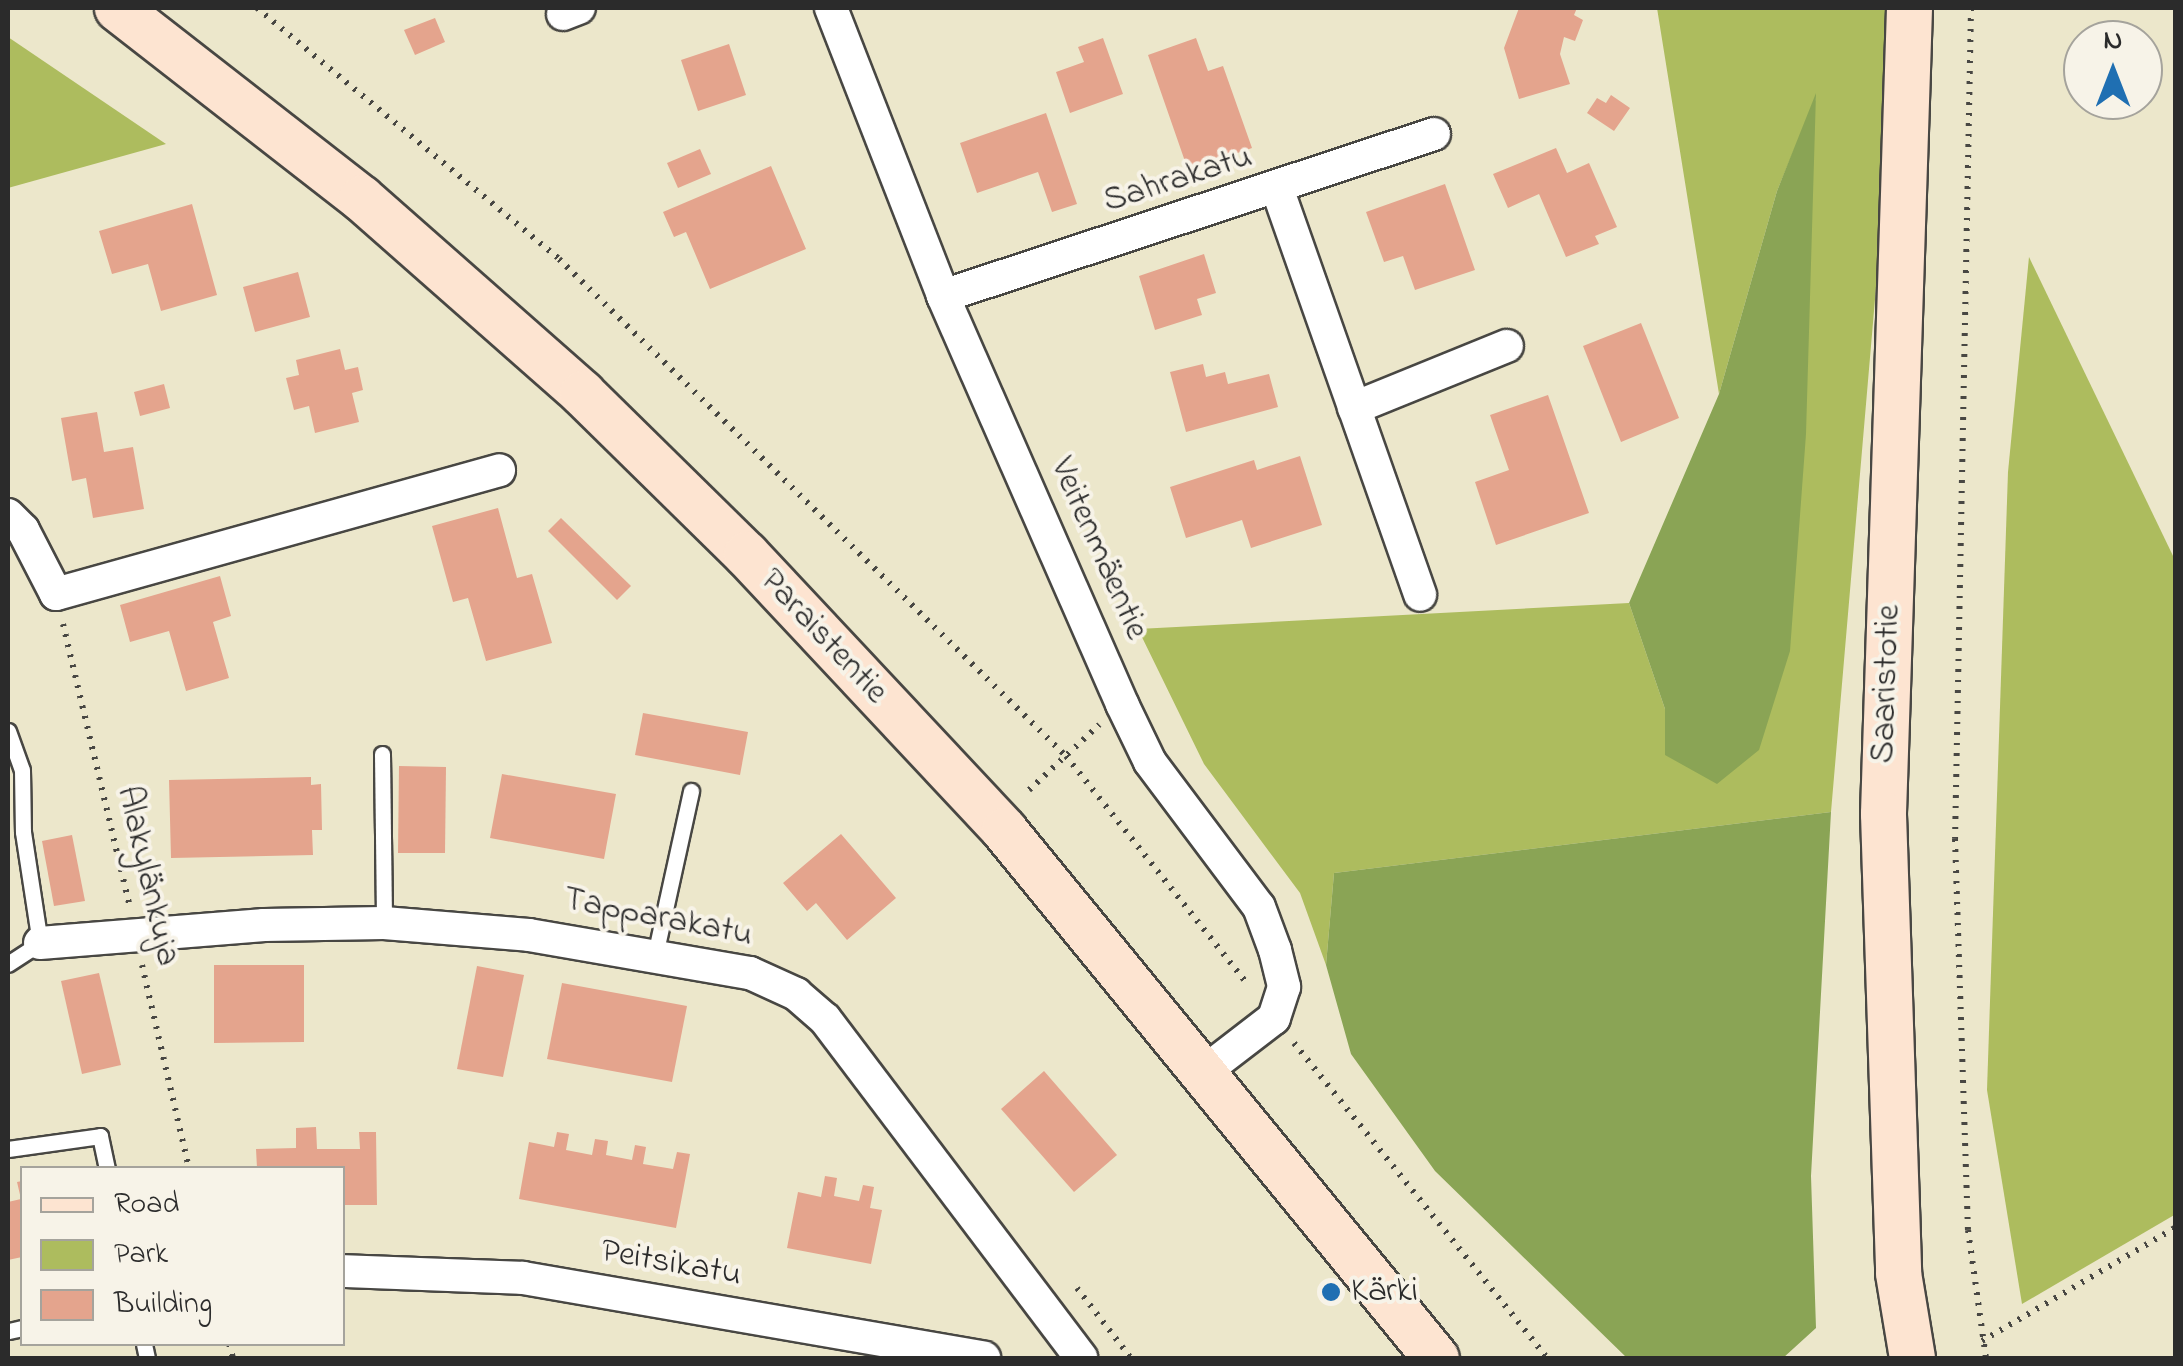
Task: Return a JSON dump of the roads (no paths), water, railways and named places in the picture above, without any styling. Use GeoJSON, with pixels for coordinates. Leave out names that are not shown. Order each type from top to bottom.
{"type":"FeatureCollection","features":[{"type":"Feature","properties":{"kind":"main road","name":"Paraistentie"},"geometry":{"type":"LineString","coordinates":[[117,8],[361,198],[582,393],[746,554],[1004,830],[1436,1358]]}},
{"type":"Feature","properties":{"kind":"main road","name":"Saaristotie"},"geometry":{"type":"LineString","coordinates":[[1909,8],[1883,814],[1898,1274],[1912,1358]]}},
{"type":"Feature","properties":{"kind":"street","name":"Veitenmäentie"},"geometry":{"type":"LineString","coordinates":[[831,8],[944,296],[1150,762],[1259,907],[1284,987],[1274,1018],[1204,1072]]}},
{"type":"Feature","properties":{"kind":"street","name":"Sahrakatu"},"geometry":{"type":"LineString","coordinates":[[944,296],[1278,191],[1434,134]]}},
{"type":"Feature","properties":{"kind":"street"},"geometry":{"type":"LineString","coordinates":[[1278,191],[1420,595]]}},
{"type":"Feature","properties":{"kind":"street"},"geometry":{"type":"LineString","coordinates":[[1354,408],[1506,346]]}},
{"type":"Feature","properties":{"kind":"street"},"geometry":{"type":"LineString","coordinates":[[8,515],[23,530],[56,594],[499,470]]}},
{"type":"Feature","properties":{"kind":"street","name":"Tapparakatu"},"geometry":{"type":"LineString","coordinates":[[40,943],[132,920],[384,923],[655,954],[750,972],[796,994],[825,1020],[1082,1358]]}},
{"type":"Feature","properties":{"kind":"street","name":"Peitsikatu"},"geometry":{"type":"LineString","coordinates":[[345,1271],[523,1278],[984,1358]]}},
{"type":"Feature","properties":{"kind":"lane"},"geometry":{"type":"LineString","coordinates":[[8,731],[22,770],[23,832],[40,943],[8,964]]}},
{"type":"Feature","properties":{"kind":"lane"},"geometry":{"type":"LineString","coordinates":[[382,754],[384,923]]}},
{"type":"Feature","properties":{"kind":"lane"},"geometry":{"type":"LineString","coordinates":[[655,954],[691,791]]}},
{"type":"Feature","properties":{"kind":"lane"},"geometry":{"type":"LineString","coordinates":[[8,1149],[100,1136],[107,1166]]}},
{"type":"Feature","properties":{"kind":"place","name":"Kärki"},"geometry":{"type":"Point","coordinates":[1331,1292]}}]}
